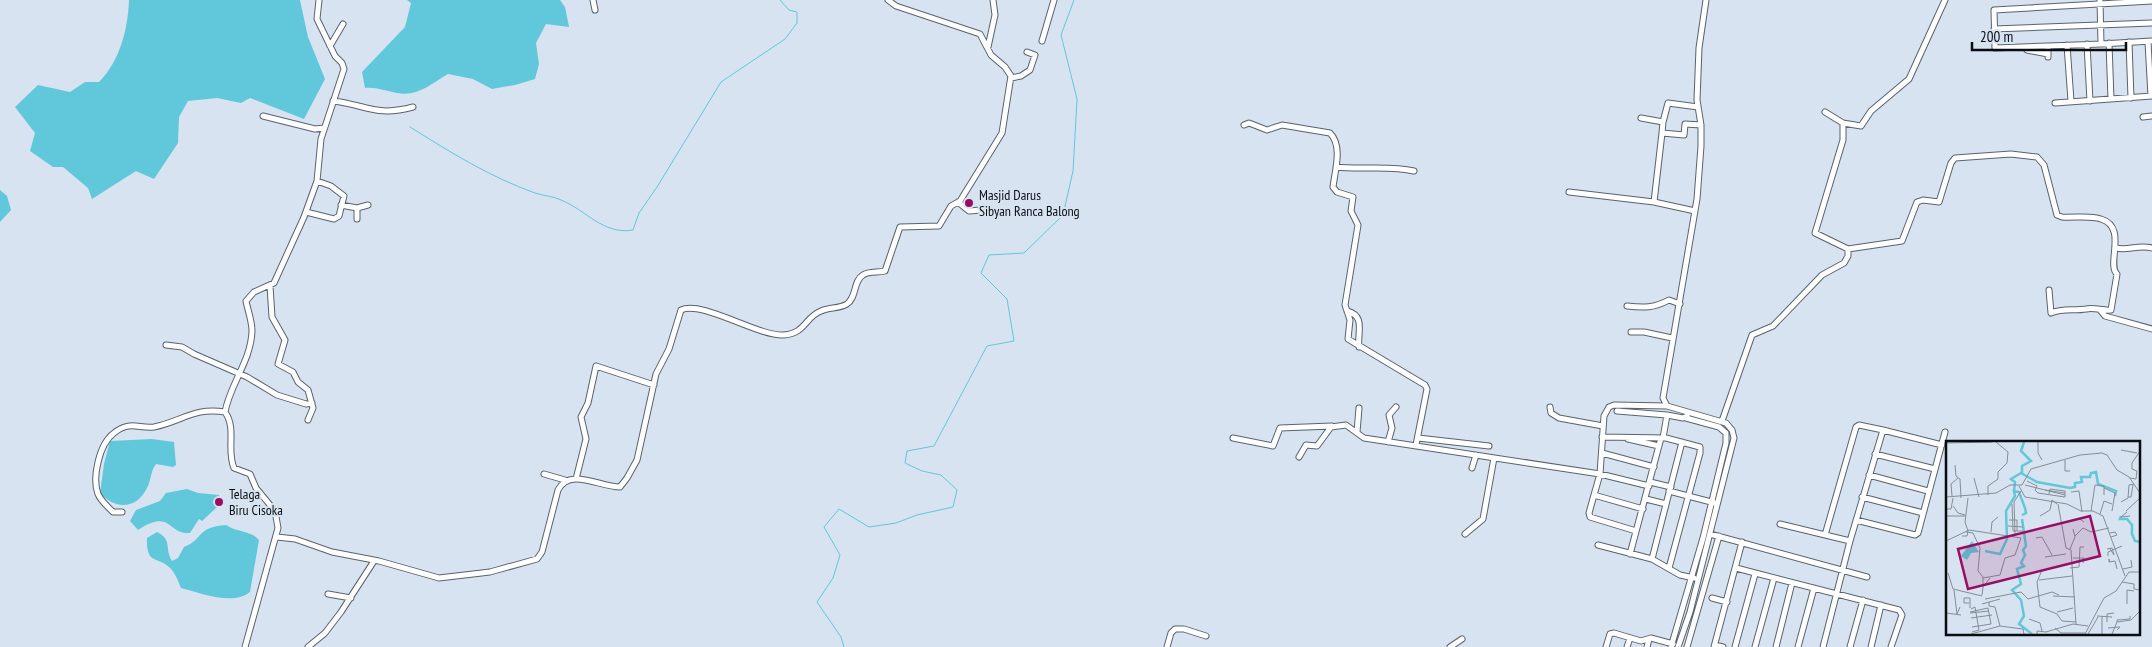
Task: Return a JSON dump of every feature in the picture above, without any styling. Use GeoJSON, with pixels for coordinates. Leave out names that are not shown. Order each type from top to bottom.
{"type":"FeatureCollection","features":[{"type":"Feature","properties":{"kind":"street"},"geometry":{"type":"LineString","coordinates":[[246,647],[269,558],[277,537],[278,520],[275,511],[256,488],[250,474],[236,470],[232,463],[232,425],[225,412],[239,373],[245,364],[252,331],[246,301],[254,292],[270,286],[279,276],[317,181],[321,139],[344,69],[317,19],[319,0]]}},
{"type":"Feature","properties":{"kind":"street"},"geometry":{"type":"LineString","coordinates":[[593,0],[595,10]]}},
{"type":"Feature","properties":{"kind":"street"},"geometry":{"type":"LineString","coordinates":[[544,474],[565,480],[576,479],[615,487],[624,483],[637,460],[659,365],[671,344],[681,310],[688,308],[712,313],[780,335],[793,333],[805,327],[821,311],[846,305],[852,298],[860,278],[864,274],[885,271],[900,227],[939,226],[951,206],[958,202],[979,173],[1002,133],[1011,78],[1010,73],[991,55],[980,34],[896,6],[888,0]]}},
{"type":"Feature","properties":{"kind":"street"},"geometry":{"type":"LineString","coordinates":[[988,47],[995,15],[993,0]]}},
{"type":"Feature","properties":{"kind":"street"},"geometry":{"type":"LineString","coordinates":[[1042,41],[1054,0]]}},
{"type":"Feature","properties":{"kind":"street"},"geometry":{"type":"LineString","coordinates":[[1667,406],[1662,394],[1680,304],[1695,211],[1701,125],[1698,106],[1699,48],[1706,0]]}},
{"type":"Feature","properties":{"kind":"street"},"geometry":{"type":"LineString","coordinates":[[1825,112],[1843,123],[1861,126],[1871,111],[1908,79],[1945,0]]}},
{"type":"Feature","properties":{"kind":"street"},"geometry":{"type":"LineString","coordinates":[[2055,103],[2152,96],[2150,41],[1995,48],[1993,12],[1997,9],[2100,2],[2152,1]]}},
{"type":"Feature","properties":{"kind":"street"},"geometry":{"type":"LineString","coordinates":[[2100,2],[2101,44]]}},
{"type":"Feature","properties":{"kind":"street"},"geometry":{"type":"LineString","coordinates":[[1994,30],[2152,23]]}},
{"type":"Feature","properties":{"kind":"street"},"geometry":{"type":"LineString","coordinates":[[330,46],[343,24]]}},
{"type":"Feature","properties":{"kind":"street"},"geometry":{"type":"LineString","coordinates":[[2129,42],[2131,98]]}},
{"type":"Feature","properties":{"kind":"street"},"geometry":{"type":"LineString","coordinates":[[2109,43],[2111,99]]}},
{"type":"Feature","properties":{"kind":"street"},"geometry":{"type":"LineString","coordinates":[[2087,44],[2090,101]]}},
{"type":"Feature","properties":{"kind":"street"},"geometry":{"type":"LineString","coordinates":[[2067,45],[2071,101]]}},
{"type":"Feature","properties":{"kind":"street"},"geometry":{"type":"LineString","coordinates":[[2019,48],[2048,56],[2048,46]]}},
{"type":"Feature","properties":{"kind":"street"},"geometry":{"type":"LineString","coordinates":[[1011,78],[1021,76],[1030,70],[1034,55],[1027,52]]}},
{"type":"Feature","properties":{"kind":"street"},"geometry":{"type":"LineString","coordinates":[[333,101],[345,102],[370,111],[396,112],[413,107]]}},
{"type":"Feature","properties":{"kind":"street"},"geometry":{"type":"LineString","coordinates":[[1654,202],[1663,122],[1668,103],[1698,106]]}},
{"type":"Feature","properties":{"kind":"street"},"geometry":{"type":"LineString","coordinates":[[263,116],[315,129],[324,128]]}},
{"type":"Feature","properties":{"kind":"street"},"geometry":{"type":"LineString","coordinates":[[2143,117],[2152,116]]}},
{"type":"Feature","properties":{"kind":"street"},"geometry":{"type":"LineString","coordinates":[[1641,118],[1663,122]]}},
{"type":"Feature","properties":{"kind":"street"},"geometry":{"type":"LineString","coordinates":[[1244,125],[1249,123],[1267,130],[1282,125],[1330,133],[1338,146],[1333,187],[1337,192],[1353,197],[1351,211],[1358,225],[1345,305],[1350,320],[1348,339],[1425,384],[1427,389],[1416,445]]}},
{"type":"Feature","properties":{"kind":"street"},"geometry":{"type":"LineString","coordinates":[[1843,123],[1843,140],[1815,233],[1848,249],[1902,241],[1917,202],[1939,202],[1951,162],[1954,158],[2011,154],[2037,157],[2050,185],[2057,214],[2062,217],[2096,218],[2108,222],[2113,230],[2116,248],[2114,270],[2117,274],[2111,310],[2087,308],[2082,312],[2059,310],[2051,312],[2050,290]]}},
{"type":"Feature","properties":{"kind":"street"},"geometry":{"type":"LineString","coordinates":[[1662,133],[1684,135],[1685,124],[1701,125]]}},
{"type":"Feature","properties":{"kind":"street"},"geometry":{"type":"LineString","coordinates":[[1336,167],[1358,170],[1374,166],[1383,169],[1414,171]]}},
{"type":"Feature","properties":{"kind":"street"},"geometry":{"type":"LineString","coordinates":[[306,212],[334,219],[339,216],[342,194],[326,183],[317,181]]}},
{"type":"Feature","properties":{"kind":"street"},"geometry":{"type":"LineString","coordinates":[[1569,192],[1654,202],[1695,211]]}},
{"type":"Feature","properties":{"kind":"street"},"geometry":{"type":"LineString","coordinates":[[958,202],[969,211],[981,210]]}},
{"type":"Feature","properties":{"kind":"street"},"geometry":{"type":"LineString","coordinates":[[342,205],[357,208],[368,205]]}},
{"type":"Feature","properties":{"kind":"street"},"geometry":{"type":"LineString","coordinates":[[357,208],[358,219]]}},
{"type":"Feature","properties":{"kind":"street"},"geometry":{"type":"LineString","coordinates":[[2116,248],[2127,250],[2141,245],[2152,248]]}},
{"type":"Feature","properties":{"kind":"street"},"geometry":{"type":"LineString","coordinates":[[1722,421],[1752,335],[1773,326],[1822,275],[1844,263],[1848,256],[1848,249]]}},
{"type":"Feature","properties":{"kind":"street"},"geometry":{"type":"LineString","coordinates":[[270,286],[272,316],[285,340],[279,366],[295,374],[298,382],[308,390],[314,408],[308,420]]}},
{"type":"Feature","properties":{"kind":"street"},"geometry":{"type":"LineString","coordinates":[[1627,306],[1649,308],[1660,306],[1668,300],[1680,304]]}},
{"type":"Feature","properties":{"kind":"street"},"geometry":{"type":"LineString","coordinates":[[2100,310],[2105,316],[2152,329]]}},
{"type":"Feature","properties":{"kind":"street"},"geometry":{"type":"LineString","coordinates":[[1346,311],[1358,316],[1360,321],[1359,347]]}},
{"type":"Feature","properties":{"kind":"street"},"geometry":{"type":"LineString","coordinates":[[1631,332],[1644,332],[1672,338]]}},
{"type":"Feature","properties":{"kind":"street"},"geometry":{"type":"LineString","coordinates":[[166,345],[182,347],[239,373],[277,394],[300,402],[312,403]]}},
{"type":"Feature","properties":{"kind":"street"},"geometry":{"type":"LineString","coordinates":[[576,479],[586,439],[581,417],[588,403],[596,366],[654,385]]}},
{"type":"Feature","properties":{"kind":"street"},"geometry":{"type":"LineString","coordinates":[[1636,531],[1590,518],[1589,513],[1600,474],[1603,426],[1606,412],[1614,405],[1667,406],[1719,427],[1727,436],[1715,503]]}},
{"type":"Feature","properties":{"kind":"street"},"geometry":{"type":"LineString","coordinates":[[1388,442],[1392,428],[1389,415],[1396,407]]}},
{"type":"Feature","properties":{"kind":"street"},"geometry":{"type":"LineString","coordinates":[[1550,407],[1551,413],[1559,418],[1603,426]]}},
{"type":"Feature","properties":{"kind":"street"},"geometry":{"type":"LineString","coordinates":[[1357,432],[1359,408]]}},
{"type":"Feature","properties":{"kind":"street"},"geometry":{"type":"LineString","coordinates":[[122,512],[113,512],[101,499],[96,481],[103,449],[112,433],[131,425],[152,427],[198,411],[225,412]]}},
{"type":"Feature","properties":{"kind":"street"},"geometry":{"type":"LineString","coordinates":[[1606,647],[1610,634],[1641,641],[1649,639],[1679,646],[1715,503],[1734,438],[1729,426],[1722,421],[1687,415],[1616,411]]}},
{"type":"Feature","properties":{"kind":"street"},"geometry":{"type":"LineString","coordinates":[[1630,554],[1667,415]]}},
{"type":"Feature","properties":{"kind":"street"},"geometry":{"type":"LineString","coordinates":[[1233,438],[1273,446],[1280,428],[1346,425],[1364,438],[1600,474],[1670,489],[1715,503]]}},
{"type":"Feature","properties":{"kind":"street"},"geometry":{"type":"LineString","coordinates":[[1825,536],[1856,427],[1859,425],[1883,430],[1942,445]]}},
{"type":"Feature","properties":{"kind":"street"},"geometry":{"type":"LineString","coordinates":[[1300,457],[1306,445],[1317,446],[1329,428],[1335,426]]}},
{"type":"Feature","properties":{"kind":"street"},"geometry":{"type":"LineString","coordinates":[[1823,647],[1862,497],[1883,430]]}},
{"type":"Feature","properties":{"kind":"street"},"geometry":{"type":"LineString","coordinates":[[1856,520],[1915,535],[1919,530],[1945,432]]}},
{"type":"Feature","properties":{"kind":"street"},"geometry":{"type":"LineString","coordinates":[[1602,437],[1662,438],[1700,447],[1669,568]]}},
{"type":"Feature","properties":{"kind":"street"},"geometry":{"type":"LineString","coordinates":[[1418,438],[1489,446]]}},
{"type":"Feature","properties":{"kind":"street"},"geometry":{"type":"LineString","coordinates":[[1625,438],[1659,446]]}},
{"type":"Feature","properties":{"kind":"street"},"geometry":{"type":"LineString","coordinates":[[1652,560],[1682,442]]}},
{"type":"Feature","properties":{"kind":"street"},"geometry":{"type":"LineString","coordinates":[[1602,453],[1654,467]]}},
{"type":"Feature","properties":{"kind":"street"},"geometry":{"type":"LineString","coordinates":[[1876,454],[1935,469]]}},
{"type":"Feature","properties":{"kind":"street"},"geometry":{"type":"LineString","coordinates":[[1472,468],[1476,455]]}},
{"type":"Feature","properties":{"kind":"street"},"geometry":{"type":"LineString","coordinates":[[1465,534],[1483,519],[1494,458]]}},
{"type":"Feature","properties":{"kind":"street"},"geometry":{"type":"LineString","coordinates":[[1869,476],[1928,491]]}},
{"type":"Feature","properties":{"kind":"street"},"geometry":{"type":"LineString","coordinates":[[277,537],[295,539],[332,552],[439,578],[490,572],[537,559],[542,552],[558,490],[565,480]]}},
{"type":"Feature","properties":{"kind":"street"},"geometry":{"type":"LineString","coordinates":[[1594,495],[1643,509]]}},
{"type":"Feature","properties":{"kind":"street"},"geometry":{"type":"LineString","coordinates":[[1862,497],[1923,513]]}},
{"type":"Feature","properties":{"kind":"street"},"geometry":{"type":"LineString","coordinates":[[1646,499],[1666,504]]}},
{"type":"Feature","properties":{"kind":"street"},"geometry":{"type":"LineString","coordinates":[[1780,524],[1850,542]]}},
{"type":"Feature","properties":{"kind":"street"},"geometry":{"type":"LineString","coordinates":[[1707,537],[1719,536],[1844,569],[1867,577]]}},
{"type":"Feature","properties":{"kind":"street"},"geometry":{"type":"LineString","coordinates":[[1687,647],[1719,536]]}},
{"type":"Feature","properties":{"kind":"street"},"geometry":{"type":"LineString","coordinates":[[1723,647],[1715,646],[1742,542]]}},
{"type":"Feature","properties":{"kind":"street"},"geometry":{"type":"LineString","coordinates":[[1598,545],[1652,560],[1696,581],[1704,587]]}},
{"type":"Feature","properties":{"kind":"street"},"geometry":{"type":"LineString","coordinates":[[308,647],[325,633],[351,598],[374,561]]}},
{"type":"Feature","properties":{"kind":"street"},"geometry":{"type":"LineString","coordinates":[[1736,568],[1882,605],[1902,612],[1891,647]]}},
{"type":"Feature","properties":{"kind":"street"},"geometry":{"type":"LineString","coordinates":[[1735,647],[1755,574]]}},
{"type":"Feature","properties":{"kind":"street"},"geometry":{"type":"LineString","coordinates":[[1755,647],[1774,578]]}},
{"type":"Feature","properties":{"kind":"street"},"geometry":{"type":"LineString","coordinates":[[1672,645],[1696,581]]}},
{"type":"Feature","properties":{"kind":"street"},"geometry":{"type":"LineString","coordinates":[[1776,647],[1792,583]]}},
{"type":"Feature","properties":{"kind":"street"},"geometry":{"type":"LineString","coordinates":[[1798,647],[1814,588]]}},
{"type":"Feature","properties":{"kind":"street"},"geometry":{"type":"LineString","coordinates":[[328,594],[351,598]]}},
{"type":"Feature","properties":{"kind":"street"},"geometry":{"type":"LineString","coordinates":[[1712,598],[1727,602]]}},
{"type":"Feature","properties":{"kind":"street"},"geometry":{"type":"LineString","coordinates":[[1850,647],[1863,600]]}},
{"type":"Feature","properties":{"kind":"street"},"geometry":{"type":"LineString","coordinates":[[1870,647],[1882,605]]}},
{"type":"Feature","properties":{"kind":"street"},"geometry":{"type":"LineString","coordinates":[[1168,647],[1171,633],[1174,629],[1184,629],[1206,636]]}},
{"type":"Feature","properties":{"kind":"street"},"geometry":{"type":"LineString","coordinates":[[1627,647],[1630,638]]}},
{"type":"Feature","properties":{"kind":"street"},"geometry":{"type":"LineString","coordinates":[[1450,647],[1462,639]]}},
{"type":"Feature","properties":{"kind":"street"},"geometry":{"type":"LineString","coordinates":[[1647,647],[1649,639]]}},
{"type":"Feature","properties":{"kind":"water"},"geometry":{"type":"Polygon","coordinates":[[[129,0],[300,0],[308,37],[325,79],[304,119],[250,98],[241,103],[217,98],[188,101],[179,117],[178,143],[154,179],[136,171],[92,199],[88,188],[63,167],[53,167],[30,151],[35,133],[15,107],[38,85],[70,92],[85,82],[99,82],[106,74],[122,44],[129,0]]]}},
{"type":"Feature","properties":{"kind":"water"},"geometry":{"type":"Polygon","coordinates":[[[407,0],[560,0],[565,7],[569,27],[546,24],[536,43],[539,64],[535,79],[515,85],[492,89],[473,79],[448,74],[424,89],[411,93],[404,94],[365,88],[362,72],[405,27],[411,3],[407,0]]]}},
{"type":"Feature","properties":{"kind":"water"},"geometry":{"type":"Polygon","coordinates":[[[0,190],[7,196],[11,210],[0,222],[0,190]]]}},
{"type":"Feature","properties":{"kind":"water"},"geometry":{"type":"Polygon","coordinates":[[[152,439],[174,442],[176,465],[173,467],[156,464],[148,486],[138,500],[132,503],[119,505],[106,499],[100,493],[104,464],[110,441],[152,439]]]}},
{"type":"Feature","properties":{"kind":"water","name":"Telaga Biru Cisoka"},"geometry":{"type":"Polygon","coordinates":[[[187,489],[198,493],[219,495],[223,505],[216,508],[202,521],[199,519],[190,533],[183,533],[168,524],[157,521],[138,530],[130,521],[136,510],[160,501],[166,493],[187,489]]]}},
{"type":"Feature","properties":{"kind":"water","name":"Telaga Biru Cisoka"},"geometry":{"type":"Polygon","coordinates":[[[226,525],[252,535],[259,540],[250,592],[243,596],[235,598],[217,597],[181,588],[171,569],[150,556],[148,552],[147,538],[157,532],[167,541],[172,561],[178,558],[184,547],[209,528],[226,525]]]}},
{"type":"Feature","properties":{"kind":"waterway"},"geometry":{"type":"LineString","coordinates":[[410,127],[455,155],[518,187],[561,200],[595,221],[613,229],[622,231],[633,230],[639,213],[721,82],[785,39],[797,23],[797,12],[789,10],[780,0]]}},
{"type":"Feature","properties":{"kind":"waterway"},"geometry":{"type":"LineString","coordinates":[[844,647],[841,637],[817,602],[833,578],[840,555],[824,527],[839,509],[869,527],[896,523],[917,515],[953,507],[957,490],[941,475],[922,471],[905,463],[907,451],[934,446],[987,346],[1014,341],[1007,299],[981,273],[989,255],[1024,253],[1063,215],[1073,171],[1077,99],[1061,35],[1074,0]]}},
{"type":"Feature","properties":{"kind":"place","name":"Masjid Darus Sibyan Ranca Balong"},"geometry":{"type":"Point","coordinates":[969,203]}},
{"type":"Feature","properties":{"kind":"place","name":"Telaga Biru Cisoka"},"geometry":{"type":"Point","coordinates":[219,502]}}]}
